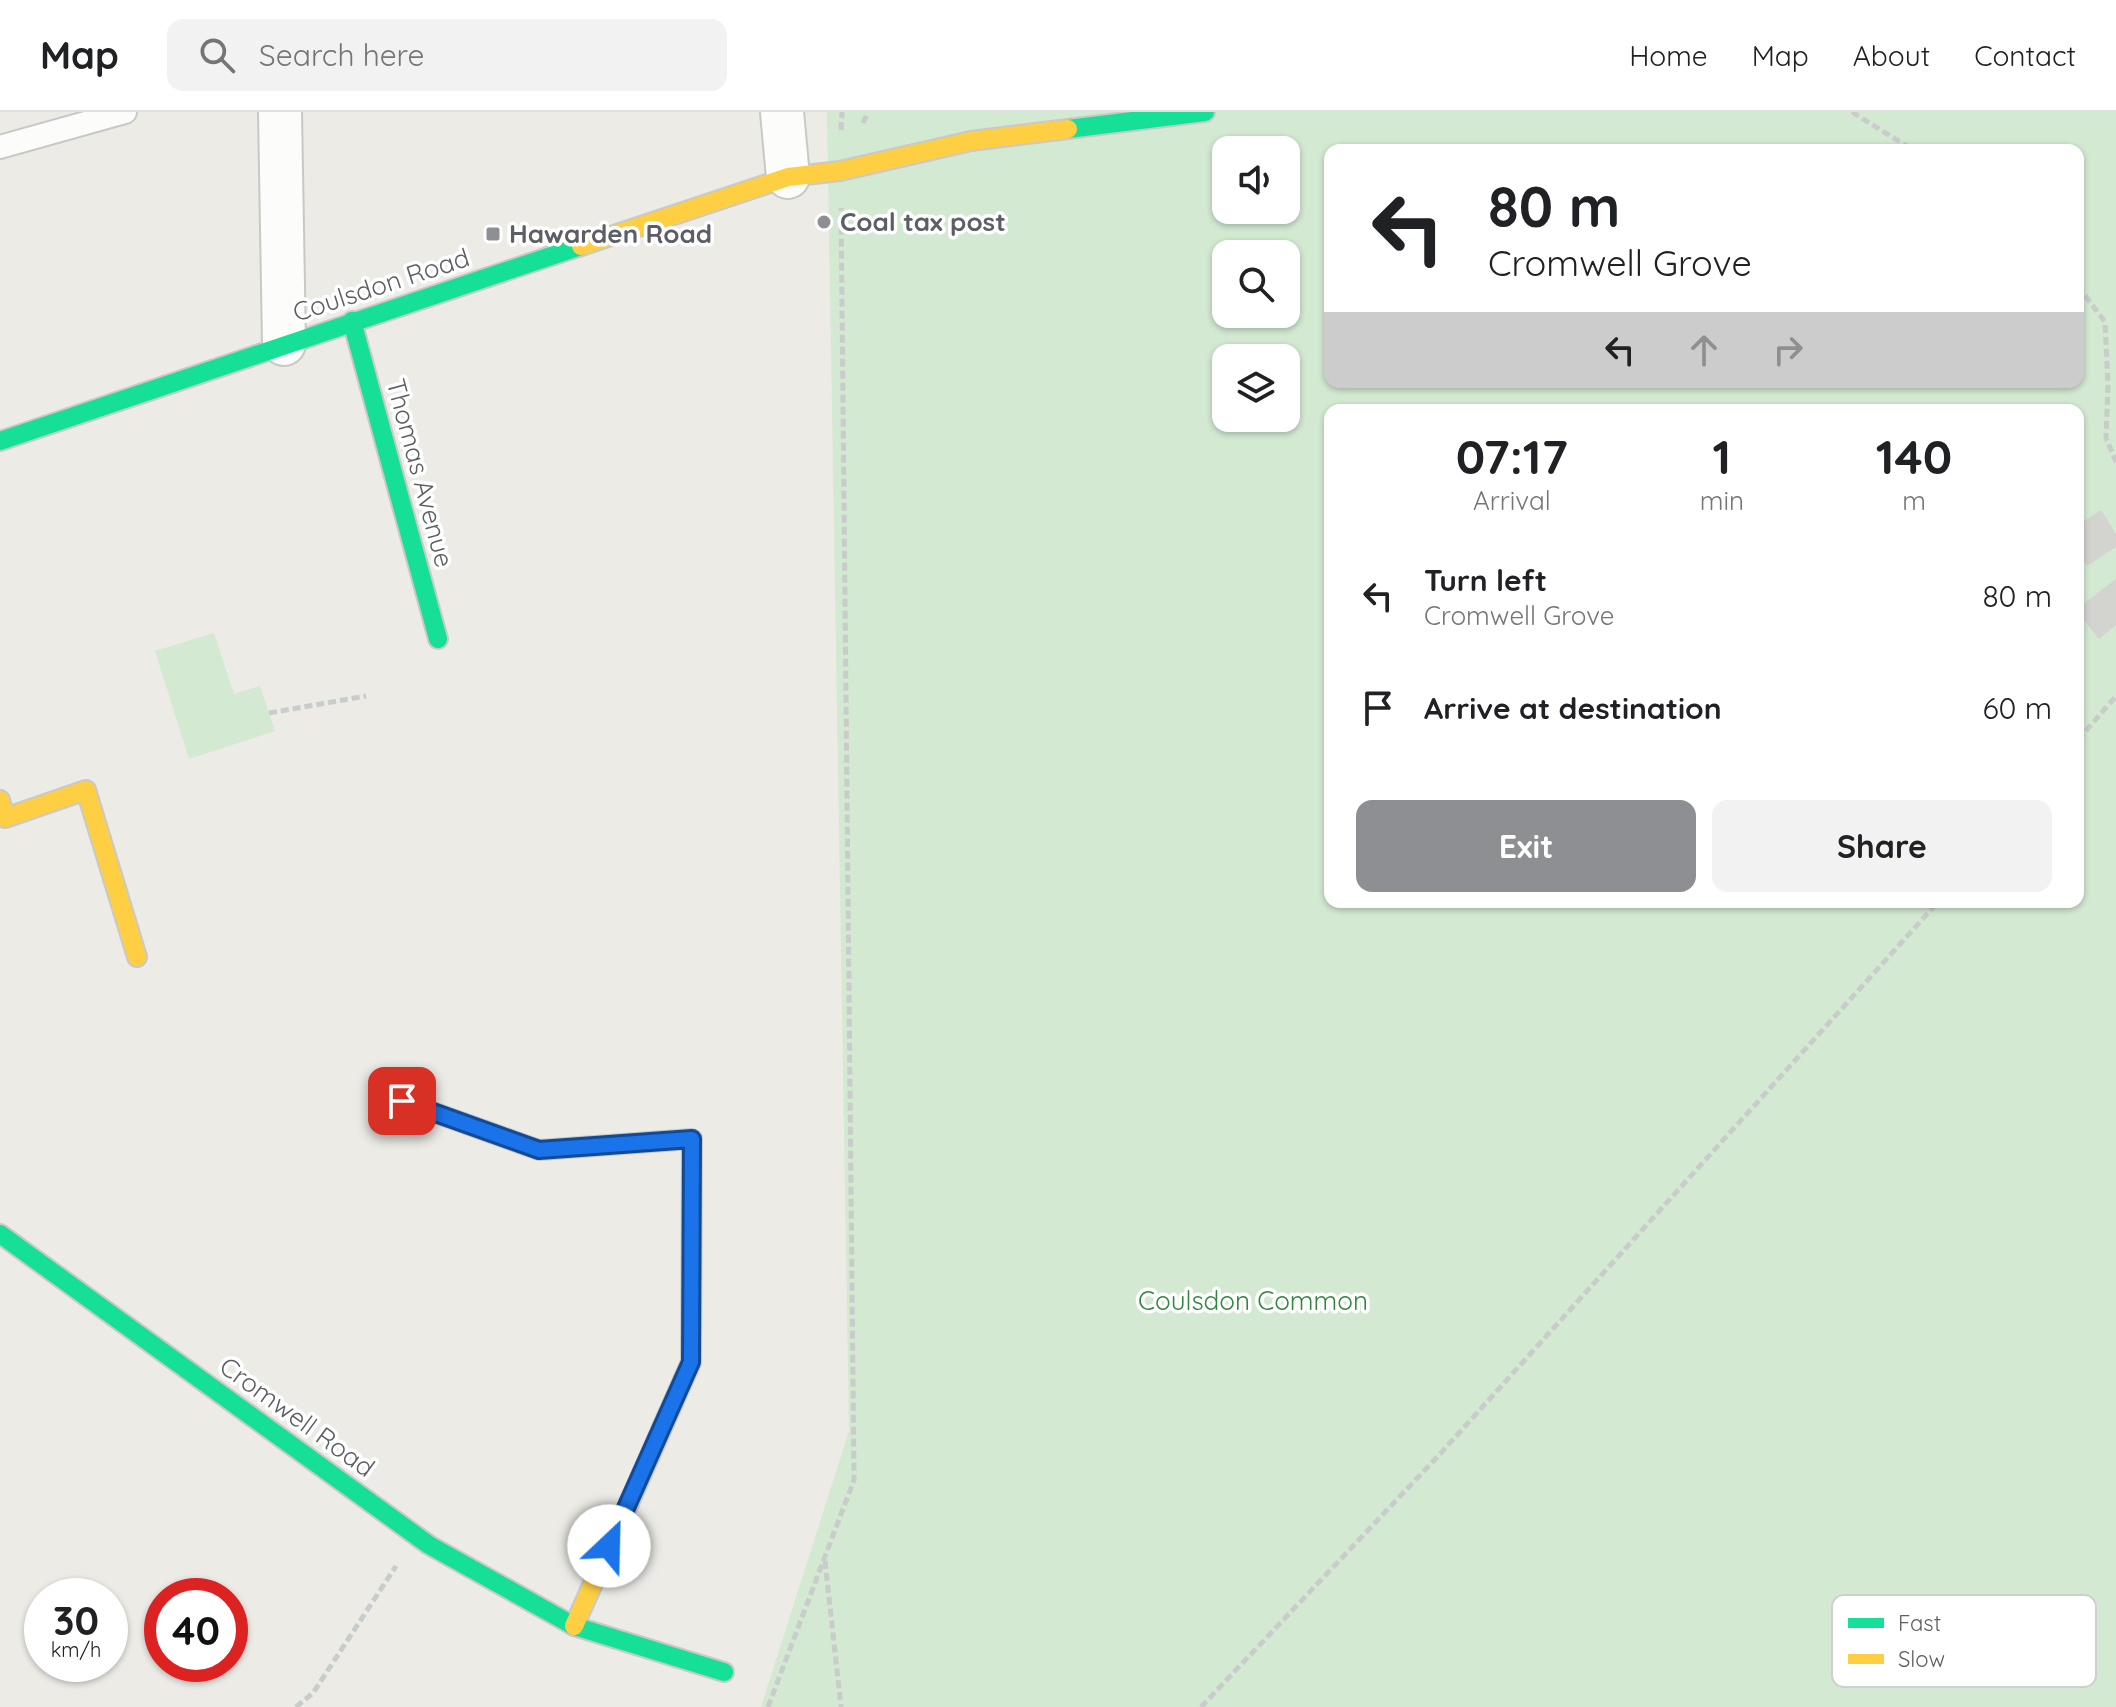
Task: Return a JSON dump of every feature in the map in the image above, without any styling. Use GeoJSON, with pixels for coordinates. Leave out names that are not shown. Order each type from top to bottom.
{"type":"FeatureCollection","features":[{"type":"Feature","properties":{"kind":"street"},"geometry":{"type":"LineString","coordinates":[[280,112],[284,344]]}},
{"type":"Feature","properties":{"kind":"street"},"geometry":{"type":"LineString","coordinates":[[782,112],[788,177]]}},
{"type":"Feature","properties":{"kind":"street","name":"Coulsdon Road"},"geometry":{"type":"LineString","coordinates":[[0,441],[788,177],[840,171],[971,141],[1205,112]]}},
{"type":"Feature","properties":{"kind":"street","name":"Thomas Avenue"},"geometry":{"type":"LineString","coordinates":[[352,321],[438,639]]}},
{"type":"Feature","properties":{"kind":"street"},"geometry":{"type":"LineString","coordinates":[[0,800],[5,818],[86,790],[137,957]]}},
{"type":"Feature","properties":{"kind":"street"},"geometry":{"type":"LineString","coordinates":[[402,1101],[539,1150],[692,1139],[691,1362],[574,1626]]}},
{"type":"Feature","properties":{"kind":"street","name":"Cromwell Road"},"geometry":{"type":"LineString","coordinates":[[0,1234],[429,1545],[574,1626],[724,1672]]}},
{"type":"Feature","properties":{"kind":"lane"},"geometry":{"type":"LineString","coordinates":[[0,147],[125,112]]}},
{"type":"Feature","properties":{"kind":"path"},"geometry":{"type":"LineString","coordinates":[[1852,112],[1903,144]]}},
{"type":"Feature","properties":{"kind":"path"},"geometry":{"type":"LineString","coordinates":[[768,1707],[854,1480],[840,171]]}},
{"type":"Feature","properties":{"kind":"path"},"geometry":{"type":"LineString","coordinates":[[2084,294],[2105,322],[2108,385],[2106,438],[2116,462]]}},
{"type":"Feature","properties":{"kind":"path"},"geometry":{"type":"LineString","coordinates":[[269,713],[366,696]]}},
{"type":"Feature","properties":{"kind":"path"},"geometry":{"type":"LineString","coordinates":[[2084,733],[2116,696]]}},
{"type":"Feature","properties":{"kind":"path"},"geometry":{"type":"LineString","coordinates":[[1201,1707],[1440,1454],[1933,908]]}},
{"type":"Feature","properties":{"kind":"path"},"geometry":{"type":"LineString","coordinates":[[296,1707],[313,1693],[416,1535]]}},
{"type":"Feature","properties":{"kind":"path"},"geometry":{"type":"LineString","coordinates":[[825,1557],[841,1707]]}},
{"type":"Feature","properties":{"kind":"green space","name":"Coulsdon Common"},"geometry":{"type":"Polygon","coordinates":[[[827,112],[2116,112],[2116,1707],[761,1707],[849,1431],[827,112]]]}},
{"type":"Feature","properties":{"kind":"green space"},"geometry":{"type":"Polygon","coordinates":[[[214,633],[234,694],[260,686],[275,731],[189,759],[155,651],[214,633]]]}},
{"type":"Feature","properties":{"kind":"building"},"geometry":{"type":"Polygon","coordinates":[[[2101,510],[2116,534],[2116,547],[2087,566],[2084,561],[2084,521],[2101,510]]]}},
{"type":"Feature","properties":{"kind":"building"},"geometry":{"type":"Polygon","coordinates":[[[2116,579],[2116,625],[2099,639],[2084,620],[2084,603],[2116,579]]]}},
{"type":"Feature","properties":{"kind":"traffic: fast"},"geometry":{"type":"LineString","coordinates":[[1068,129],[1205,112]]}},
{"type":"Feature","properties":{"kind":"traffic: fast"},"geometry":{"type":"LineString","coordinates":[[0,441],[581,246]]}},
{"type":"Feature","properties":{"kind":"traffic: fast"},"geometry":{"type":"LineString","coordinates":[[352,321],[438,639]]}},
{"type":"Feature","properties":{"kind":"traffic: fast"},"geometry":{"type":"LineString","coordinates":[[402,1101],[539,1150],[692,1139],[691,1362],[629,1503]]}},
{"type":"Feature","properties":{"kind":"traffic: fast"},"geometry":{"type":"LineString","coordinates":[[0,1234],[429,1545],[574,1626],[724,1672]]}},
{"type":"Feature","properties":{"kind":"traffic: slow"},"geometry":{"type":"LineString","coordinates":[[581,246],[788,177],[840,171],[971,141],[1068,129]]}},
{"type":"Feature","properties":{"kind":"traffic: slow"},"geometry":{"type":"LineString","coordinates":[[0,800],[5,818],[86,790],[137,957]]}},
{"type":"Feature","properties":{"kind":"traffic: slow"},"geometry":{"type":"LineString","coordinates":[[574,1626],[629,1503]]}},
{"type":"Feature","properties":{"kind":"place","name":"Coal tax post"},"geometry":{"type":"Point","coordinates":[824,222]}},
{"type":"Feature","properties":{"kind":"place","name":"Hawarden Road"},"geometry":{"type":"Point","coordinates":[493,234]}},
{"type":"Feature","properties":{"kind":"route"},"geometry":{"type":"LineString","coordinates":[[402,1101],[539,1150],[692,1139],[691,1362],[609,1546]]}}]}
